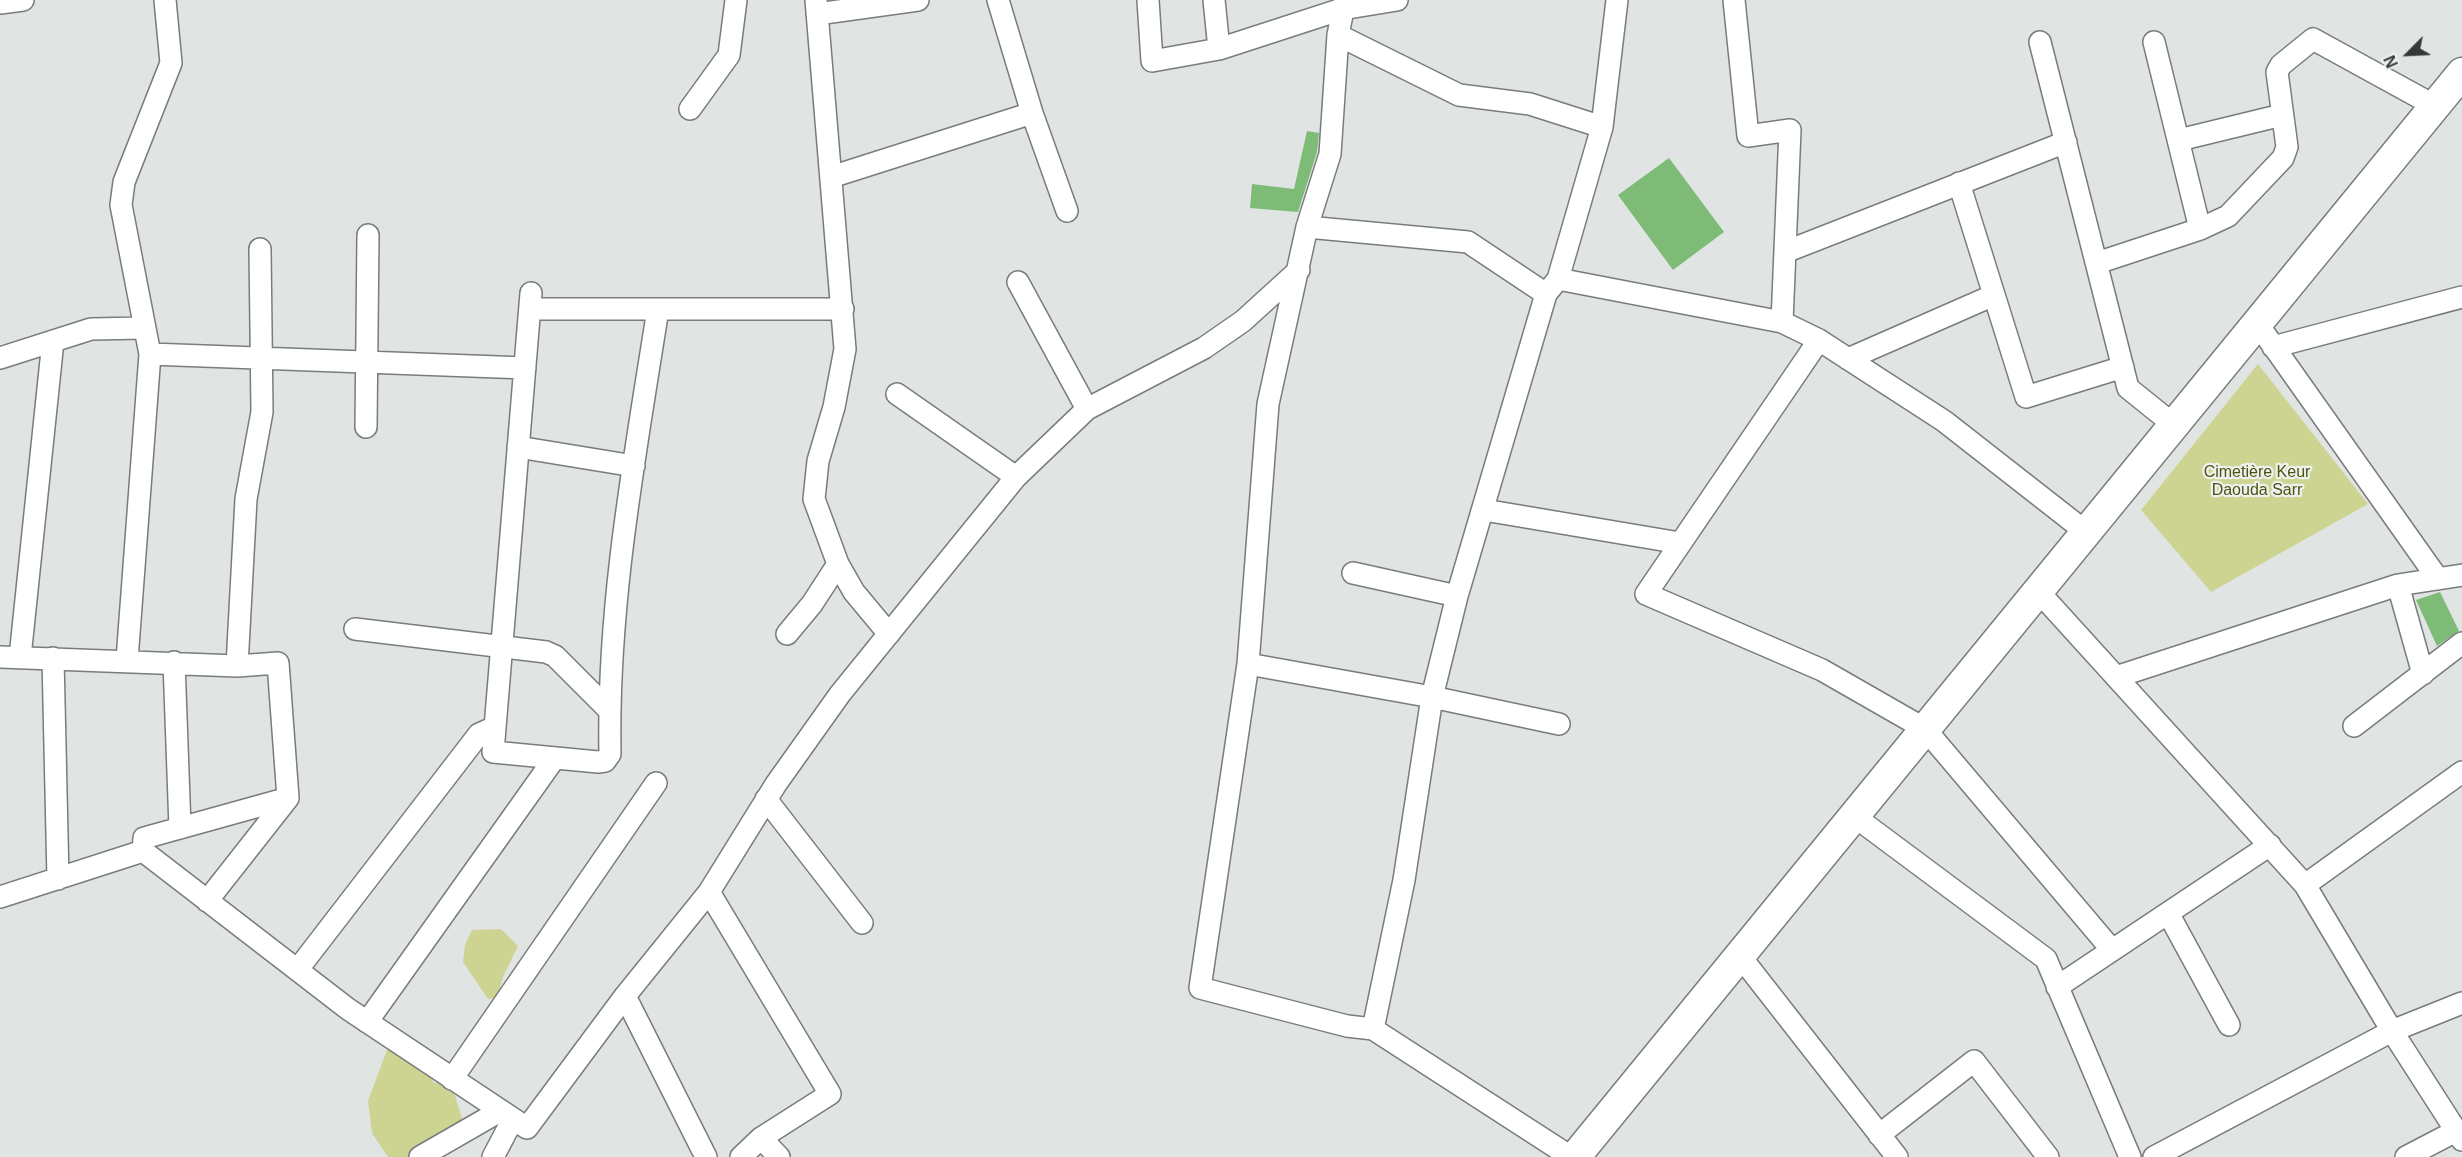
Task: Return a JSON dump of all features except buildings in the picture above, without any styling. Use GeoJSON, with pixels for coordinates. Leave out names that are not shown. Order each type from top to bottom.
{"type":"FeatureCollection","features":[{"type":"Feature","properties":{"kind":"street"},"geometry":{"type":"LineString","coordinates":[[0,3],[23,0]]}},
{"type":"Feature","properties":{"kind":"street"},"geometry":{"type":"LineString","coordinates":[[127,660],[150,354],[121,205],[124,182],[171,63],[165,0]]}},
{"type":"Feature","properties":{"kind":"street"},"geometry":{"type":"LineString","coordinates":[[690,109],[729,55],[736,0]]}},
{"type":"Feature","properties":{"kind":"street"},"geometry":{"type":"LineString","coordinates":[[889,634],[854,592],[838,564],[814,499],[818,461],[834,407],[845,349],[816,7],[918,0]]}},
{"type":"Feature","properties":{"kind":"street"},"geometry":{"type":"LineString","coordinates":[[998,0],[1032,113],[1067,211]]}},
{"type":"Feature","properties":{"kind":"street"},"geometry":{"type":"LineString","coordinates":[[1148,0],[1152,61],[1219,49],[1344,5],[1397,0]]}},
{"type":"Feature","properties":{"kind":"street"},"geometry":{"type":"LineString","coordinates":[[1214,0],[1219,49]]}},
{"type":"Feature","properties":{"kind":"street"},"geometry":{"type":"LineString","coordinates":[[1373,1029],[1404,880],[1432,697],[1457,596],[1602,127],[1617,0]]}},
{"type":"Feature","properties":{"kind":"street"},"geometry":{"type":"LineString","coordinates":[[1734,0],[1748,136],[1790,130],[1782,322]]}},
{"type":"Feature","properties":{"kind":"street"},"geometry":{"type":"LineString","coordinates":[[1344,5],[1338,35],[1330,154],[1307,227],[1268,404],[1248,664],[1200,988],[1347,1026],[1373,1029],[1573,1157],[2174,425],[2265,335],[2462,73]]}},
{"type":"Feature","properties":{"kind":"street"},"geometry":{"type":"LineString","coordinates":[[1338,35],[1459,95],[1530,104],[1602,127]]}},
{"type":"Feature","properties":{"kind":"street"},"geometry":{"type":"LineString","coordinates":[[2097,263],[2200,229],[2228,216],[2283,158],[2287,136],[2282,116],[2277,72],[2281,65],[2313,39],[2435,106]]}},
{"type":"Feature","properties":{"kind":"street"},"geometry":{"type":"LineString","coordinates":[[2040,42],[2128,388],[2174,425]]}},
{"type":"Feature","properties":{"kind":"street"},"geometry":{"type":"LineString","coordinates":[[2154,42],[2200,229]]}},
{"type":"Feature","properties":{"kind":"street"},"geometry":{"type":"LineString","coordinates":[[831,177],[1032,113]]}},
{"type":"Feature","properties":{"kind":"street"},"geometry":{"type":"LineString","coordinates":[[2179,140],[2282,116]]}},
{"type":"Feature","properties":{"kind":"street"},"geometry":{"type":"LineString","coordinates":[[1785,252],[2066,142]]}},
{"type":"Feature","properties":{"kind":"street"},"geometry":{"type":"LineString","coordinates":[[1959,183],[2026,397],[2123,367]]}},
{"type":"Feature","properties":{"kind":"street"},"geometry":{"type":"LineString","coordinates":[[1307,227],[1468,242],[1552,286],[1782,322],[1819,340],[1944,421],[2086,532]]}},
{"type":"Feature","properties":{"kind":"street"},"geometry":{"type":"LineString","coordinates":[[366,427],[368,235]]}},
{"type":"Feature","properties":{"kind":"street"},"geometry":{"type":"LineString","coordinates":[[237,666],[246,499],[262,412],[260,249]]}},
{"type":"Feature","properties":{"kind":"street"},"geometry":{"type":"LineString","coordinates":[[143,852],[367,1022],[527,1128],[625,996],[709,892],[766,800],[840,694],[1016,477],[1087,409],[1204,348],[1243,321],[1299,270]]}},
{"type":"Feature","properties":{"kind":"street"},"geometry":{"type":"LineString","coordinates":[[1018,282],[1087,409]]}},
{"type":"Feature","properties":{"kind":"street"},"geometry":{"type":"LineString","coordinates":[[1848,359],[1994,295]]}},
{"type":"Feature","properties":{"kind":"street"},"geometry":{"type":"LineString","coordinates":[[2265,335],[2462,297]]}},
{"type":"Feature","properties":{"kind":"street"},"geometry":{"type":"LineString","coordinates":[[658,309],[621,549],[609,710],[610,754],[605,761],[554,759],[493,752],[531,301],[658,309],[843,309]]}},
{"type":"Feature","properties":{"kind":"street"},"geometry":{"type":"LineString","coordinates":[[0,358],[91,329],[144,328]]}},
{"type":"Feature","properties":{"kind":"street"},"geometry":{"type":"LineString","coordinates":[[2265,335],[2438,579]]}},
{"type":"Feature","properties":{"kind":"street"},"geometry":{"type":"LineString","coordinates":[[1819,340],[1646,594],[1822,670],[1925,729],[2112,950]]}},
{"type":"Feature","properties":{"kind":"street"},"geometry":{"type":"LineString","coordinates":[[53,341],[10,657],[237,666],[278,663],[288,798],[207,901]]}},
{"type":"Feature","properties":{"kind":"street"},"geometry":{"type":"LineString","coordinates":[[150,354],[525,368]]}},
{"type":"Feature","properties":{"kind":"street"},"geometry":{"type":"LineString","coordinates":[[897,394],[1016,477]]}},
{"type":"Feature","properties":{"kind":"street"},"geometry":{"type":"LineString","coordinates":[[519,447],[634,466]]}},
{"type":"Feature","properties":{"kind":"street"},"geometry":{"type":"LineString","coordinates":[[1484,510],[1680,543]]}},
{"type":"Feature","properties":{"kind":"street"},"geometry":{"type":"LineString","coordinates":[[787,634],[812,604],[838,564]]}},
{"type":"Feature","properties":{"kind":"street"},"geometry":{"type":"LineString","coordinates":[[1353,573],[1457,596]]}},
{"type":"Feature","properties":{"kind":"street"},"geometry":{"type":"LineString","coordinates":[[2116,677],[2398,585],[2462,575]]}},
{"type":"Feature","properties":{"kind":"street"},"geometry":{"type":"LineString","coordinates":[[2398,585],[2423,674]]}},
{"type":"Feature","properties":{"kind":"street"},"geometry":{"type":"LineString","coordinates":[[2038,591],[2305,885],[2392,1031],[2459,1136],[2406,1157]]}},
{"type":"Feature","properties":{"kind":"street"},"geometry":{"type":"LineString","coordinates":[[355,629],[546,652],[555,656],[609,710]]}},
{"type":"Feature","properties":{"kind":"street"},"geometry":{"type":"LineString","coordinates":[[2354,726],[2462,643]]}},
{"type":"Feature","properties":{"kind":"street"},"geometry":{"type":"LineString","coordinates":[[53,658],[58,879]]}},
{"type":"Feature","properties":{"kind":"street"},"geometry":{"type":"LineString","coordinates":[[174,662],[180,828]]}},
{"type":"Feature","properties":{"kind":"street"},"geometry":{"type":"LineString","coordinates":[[1248,664],[1432,697],[1559,724]]}},
{"type":"Feature","properties":{"kind":"street"},"geometry":{"type":"LineString","coordinates":[[298,969],[479,735],[495,727]]}},
{"type":"Feature","properties":{"kind":"street"},"geometry":{"type":"LineString","coordinates":[[367,1022],[554,759]]}},
{"type":"Feature","properties":{"kind":"street"},"geometry":{"type":"LineString","coordinates":[[2305,885],[2462,772]]}},
{"type":"Feature","properties":{"kind":"street"},"geometry":{"type":"LineString","coordinates":[[452,1079],[657,783]]}},
{"type":"Feature","properties":{"kind":"street"},"geometry":{"type":"LineString","coordinates":[[143,852],[144,838],[288,798]]}},
{"type":"Feature","properties":{"kind":"street"},"geometry":{"type":"LineString","coordinates":[[766,800],[862,923]]}},
{"type":"Feature","properties":{"kind":"street"},"geometry":{"type":"LineString","coordinates":[[1854,816],[2046,959],[2130,1157]]}},
{"type":"Feature","properties":{"kind":"street"},"geometry":{"type":"LineString","coordinates":[[2057,987],[2270,845]]}},
{"type":"Feature","properties":{"kind":"street"},"geometry":{"type":"LineString","coordinates":[[0,897],[143,852]]}},
{"type":"Feature","properties":{"kind":"street"},"geometry":{"type":"LineString","coordinates":[[709,892],[830,1094],[761,1138],[741,1157]]}},
{"type":"Feature","properties":{"kind":"street"},"geometry":{"type":"LineString","coordinates":[[2168,913],[2229,1025]]}},
{"type":"Feature","properties":{"kind":"street"},"geometry":{"type":"LineString","coordinates":[[1740,956],[1897,1157]]}},
{"type":"Feature","properties":{"kind":"street"},"geometry":{"type":"LineString","coordinates":[[625,996],[706,1157]]}},
{"type":"Feature","properties":{"kind":"street"},"geometry":{"type":"LineString","coordinates":[[2154,1157],[2392,1031],[2462,1003]]}},
{"type":"Feature","properties":{"kind":"street"},"geometry":{"type":"LineString","coordinates":[[1880,1135],[1974,1061],[2048,1157]]}},
{"type":"Feature","properties":{"kind":"street"},"geometry":{"type":"LineString","coordinates":[[420,1157],[506,1115]]}},
{"type":"Feature","properties":{"kind":"street"},"geometry":{"type":"LineString","coordinates":[[493,1157],[506,1115]]}},
{"type":"Feature","properties":{"kind":"street"},"geometry":{"type":"LineString","coordinates":[[761,1138],[779,1157]]}},
{"type":"Feature","properties":{"kind":"green space","name":"Cimetière Keur Daouda Sarr"},"geometry":{"type":"Polygon","coordinates":[[[2258,364],[2368,504],[2211,592],[2141,510],[2258,364]]]}},
{"type":"Feature","properties":{"kind":"green space"},"geometry":{"type":"Polygon","coordinates":[[[501,929],[518,946],[503,977],[497,998],[488,999],[463,962],[465,945],[472,930],[501,929]]]}},
{"type":"Feature","properties":{"kind":"green space"},"geometry":{"type":"Polygon","coordinates":[[[387,1050],[417,1056],[434,1083],[451,1082],[464,1125],[412,1157],[388,1157],[372,1133],[368,1101],[387,1050]]]}}]}
